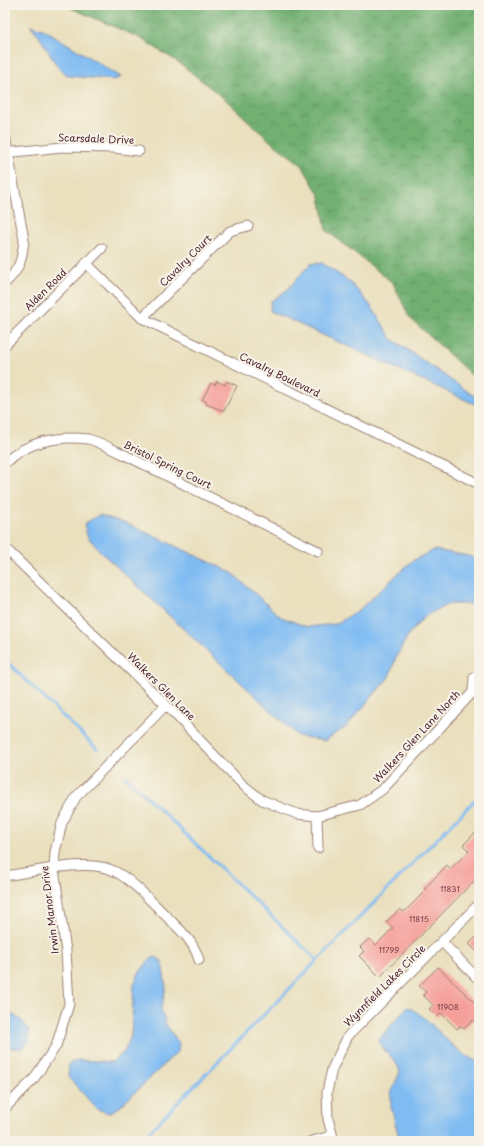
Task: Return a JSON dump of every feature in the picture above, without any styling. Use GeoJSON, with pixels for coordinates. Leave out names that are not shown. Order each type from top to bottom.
{"type":"FeatureCollection","features":[{"type":"Feature","properties":{"kind":"street"},"geometry":{"type":"LineString","coordinates":[[5,136],[6,153],[24,240],[22,257],[16,272],[5,283]]}},
{"type":"Feature","properties":{"kind":"street","name":"Scarsdale Drive"},"geometry":{"type":"LineString","coordinates":[[6,153],[62,147],[113,148],[139,151]]}},
{"type":"Feature","properties":{"kind":"street","name":"Cavalry Court"},"geometry":{"type":"LineString","coordinates":[[142,318],[230,231],[248,226]]}},
{"type":"Feature","properties":{"kind":"street","name":"Alden Road"},"geometry":{"type":"LineString","coordinates":[[5,346],[102,248]]}},
{"type":"Feature","properties":{"kind":"street","name":"Cavalry Boulevard"},"geometry":{"type":"LineString","coordinates":[[86,263],[142,318],[479,484]]}},
{"type":"Feature","properties":{"kind":"street","name":"Bristol Spring Court"},"geometry":{"type":"LineString","coordinates":[[5,463],[11,457],[35,443],[68,438],[89,439],[117,451],[318,551]]}},
{"type":"Feature","properties":{"kind":"street","name":"Walkers Glen Lane"},"geometry":{"type":"LineString","coordinates":[[5,548],[262,800],[297,814],[317,816]]}},
{"type":"Feature","properties":{"kind":"street","name":"Walkers Glen Lane North"},"geometry":{"type":"LineString","coordinates":[[317,816],[360,805],[383,789],[474,692],[474,677]]}},
{"type":"Feature","properties":{"kind":"street","name":"Irwin Manor Drive"},"geometry":{"type":"LineString","coordinates":[[5,1108],[33,1080],[56,1046],[69,1004],[66,951],[54,869],[59,833],[67,813],[76,798],[166,705]]}},
{"type":"Feature","properties":{"kind":"street"},"geometry":{"type":"LineString","coordinates":[[317,816],[318,848]]}},
{"type":"Feature","properties":{"kind":"street"},"geometry":{"type":"LineString","coordinates":[[5,876],[90,864],[108,868],[119,873],[136,886],[192,941],[199,960]]}},
{"type":"Feature","properties":{"kind":"street","name":"Wynnfield Lakes Circle"},"geometry":{"type":"LineString","coordinates":[[333,1138],[328,1119],[327,1092],[332,1069],[348,1036],[479,904]]}},
{"type":"Feature","properties":{"kind":"street"},"geometry":{"type":"LineString","coordinates":[[442,942],[479,980]]}},
{"type":"Feature","properties":{"kind":"street"},"geometry":{"type":"LineString","coordinates":[[312,1141],[333,1138]]}},
{"type":"Feature","properties":{"kind":"green space"},"geometry":{"type":"Polygon","coordinates":[[[64,5],[479,5],[479,382],[410,318],[393,283],[326,230],[320,196],[301,164],[271,142],[226,100],[178,62],[140,38],[64,5]]]}},
{"type":"Feature","properties":{"kind":"water"},"geometry":{"type":"Polygon","coordinates":[[[30,25],[45,30],[121,77],[114,80],[69,76],[59,69],[37,33],[30,25]]]}},
{"type":"Feature","properties":{"kind":"water"},"geometry":{"type":"Polygon","coordinates":[[[322,263],[350,282],[371,306],[392,339],[474,396],[479,406],[270,311],[271,301],[287,290],[310,264],[322,263]]]}},
{"type":"Feature","properties":{"kind":"water"},"geometry":{"type":"Polygon","coordinates":[[[99,515],[126,523],[231,572],[281,617],[307,627],[336,624],[359,610],[412,561],[434,550],[469,556],[479,561],[479,604],[449,604],[425,616],[409,634],[396,657],[389,677],[346,727],[324,741],[298,736],[101,552],[87,536],[84,524],[99,515]]]}},
{"type":"Feature","properties":{"kind":"water"},"geometry":{"type":"Polygon","coordinates":[[[156,957],[162,961],[166,988],[161,1009],[166,1024],[179,1044],[178,1051],[121,1106],[109,1113],[97,1109],[68,1077],[69,1064],[78,1060],[112,1062],[124,1052],[131,1036],[134,985],[139,973],[150,959],[156,957]]]}},
{"type":"Feature","properties":{"kind":"water"},"geometry":{"type":"Polygon","coordinates":[[[407,1007],[425,1018],[458,1050],[479,1062],[479,1141],[400,1141],[391,1107],[391,1093],[400,1072],[393,1058],[384,1050],[379,1042],[381,1037],[407,1007]]]}},
{"type":"Feature","properties":{"kind":"water"},"geometry":{"type":"Polygon","coordinates":[[[5,1010],[21,1020],[29,1029],[29,1041],[22,1048],[12,1048],[5,1045],[5,1010]]]}},
{"type":"Feature","properties":{"kind":"building"},"geometry":{"type":"Polygon","coordinates":[[[217,381],[225,385],[227,381],[237,386],[224,411],[206,404],[207,402],[202,400],[211,383],[215,385],[217,381]]]}},
{"type":"Feature","properties":{"kind":"building"},"geometry":{"type":"Polygon","coordinates":[[[479,829],[479,876],[380,977],[359,956],[364,951],[360,947],[369,939],[376,945],[393,928],[386,922],[400,909],[404,912],[426,890],[424,889],[447,865],[450,869],[469,851],[463,845],[479,829]]]}},
{"type":"Feature","properties":{"kind":"building"},"geometry":{"type":"Polygon","coordinates":[[[479,934],[479,954],[469,944],[479,934]]]}},
{"type":"Feature","properties":{"kind":"building"},"geometry":{"type":"Polygon","coordinates":[[[438,967],[479,1007],[479,1025],[473,1020],[464,1029],[460,1026],[457,1029],[441,1013],[437,1017],[429,1009],[433,1005],[423,995],[426,992],[419,986],[438,967]]]}},
{"type":"Feature","properties":{"kind":"waterway"},"geometry":{"type":"LineString","coordinates":[[5,660],[97,749]]}},
{"type":"Feature","properties":{"kind":"waterway"},"geometry":{"type":"LineString","coordinates":[[125,776],[317,960]]}},
{"type":"Feature","properties":{"kind":"waterway"},"geometry":{"type":"LineString","coordinates":[[140,1141],[479,796]]}}]}
